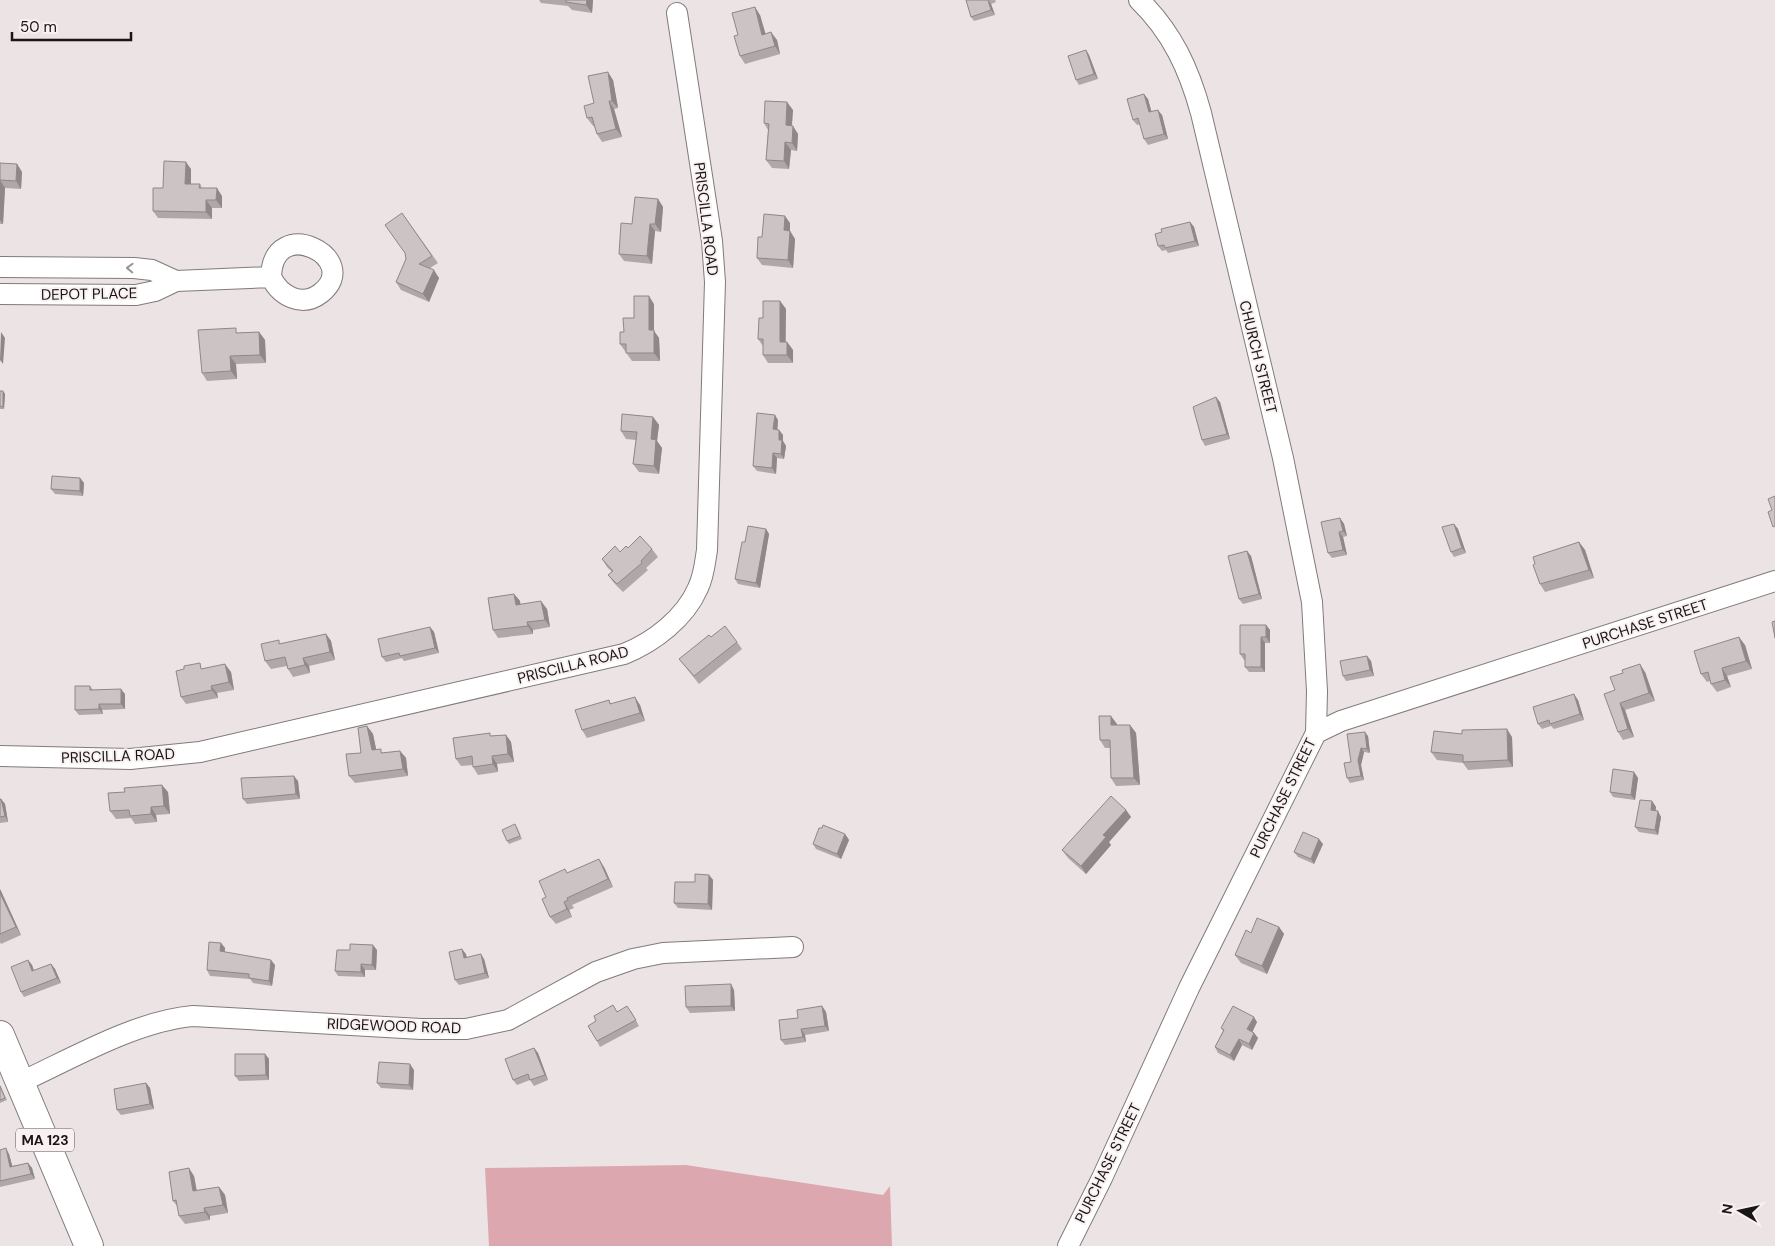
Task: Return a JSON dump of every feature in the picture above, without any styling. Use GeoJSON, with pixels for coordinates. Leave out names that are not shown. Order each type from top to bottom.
{"type":"FeatureCollection","features":[{"type":"Feature","properties":{"kind":"highway","name":"MA 123"},"geometry":{"type":"LineString","coordinates":[[0,1035],[21,1082],[82,1244]]}},
{"type":"Feature","properties":{"kind":"street","name":"CHURCH STREET"},"geometry":{"type":"LineString","coordinates":[[1139,0],[1165,30],[1181,56],[1194,86],[1201,113],[1282,458],[1312,602],[1317,691],[1316,733]]}},
{"type":"Feature","properties":{"kind":"street","name":"PRISCILLA ROAD"},"geometry":{"type":"LineString","coordinates":[[0,756],[130,759],[200,752],[624,654],[653,639],[683,611],[698,588],[708,550],[715,282],[712,241],[677,13]]}},
{"type":"Feature","properties":{"kind":"street","name":"DEPOT PLACE"},"geometry":{"type":"LineString","coordinates":[[0,267],[134,268],[152,270],[176,281]]}},
{"type":"Feature","properties":{"kind":"street","name":"DEPOT PLACE"},"geometry":{"type":"LineString","coordinates":[[0,294],[136,295],[155,291],[176,281],[271,277]]}},
{"type":"Feature","properties":{"kind":"street","name":"PURCHASE STREET"},"geometry":{"type":"LineString","coordinates":[[1068,1246],[1102,1178],[1190,988],[1316,733],[1341,721],[1775,581]]}},
{"type":"Feature","properties":{"kind":"street","name":"RIDGEWOOD ROAD"},"geometry":{"type":"LineString","coordinates":[[21,1082],[129,1033],[172,1018],[193,1016],[421,1029],[466,1029],[508,1020],[596,972],[642,957],[662,953],[794,947]]}},
{"type":"Feature","properties":{"kind":"shaded area"},"geometry":{"type":"Polygon","coordinates":[[[686,1165],[883,1195],[890,1186],[892,1246],[489,1246],[485,1168],[686,1165]]]}},
{"type":"Feature","properties":{"kind":"building"},"geometry":{"type":"Polygon","coordinates":[[[566,0],[587,0],[586,5],[566,2],[566,0]]]}},
{"type":"Feature","properties":{"kind":"building"},"geometry":{"type":"Polygon","coordinates":[[[966,0],[988,0],[991,10],[971,17],[966,0]]]}},
{"type":"Feature","properties":{"kind":"building"},"geometry":{"type":"Polygon","coordinates":[[[755,7],[762,35],[771,32],[775,46],[740,56],[734,36],[738,35],[732,13],[755,7]]]}},
{"type":"Feature","properties":{"kind":"building"},"geometry":{"type":"Polygon","coordinates":[[[1086,50],[1094,74],[1076,80],[1068,56],[1086,50]]]}},
{"type":"Feature","properties":{"kind":"building"},"geometry":{"type":"Polygon","coordinates":[[[608,72],[612,101],[609,101],[616,129],[597,134],[592,117],[587,118],[584,106],[594,103],[588,76],[608,72]]]}},
{"type":"Feature","properties":{"kind":"building"},"geometry":{"type":"Polygon","coordinates":[[[1144,94],[1149,112],[1158,110],[1164,134],[1144,139],[1138,118],[1133,120],[1127,99],[1144,94]]]}},
{"type":"Feature","properties":{"kind":"building"},"geometry":{"type":"Polygon","coordinates":[[[765,101],[787,102],[786,125],[793,126],[792,143],[785,142],[784,161],[766,160],[769,124],[764,123],[765,101]]]}},
{"type":"Feature","properties":{"kind":"building"},"geometry":{"type":"Polygon","coordinates":[[[164,161],[186,162],[185,184],[200,184],[199,188],[217,188],[216,200],[206,200],[206,212],[153,211],[153,188],[163,188],[164,161]]]}},
{"type":"Feature","properties":{"kind":"building"},"geometry":{"type":"Polygon","coordinates":[[[0,163],[17,164],[16,181],[0,180],[0,163]]]}},
{"type":"Feature","properties":{"kind":"building"},"geometry":{"type":"Polygon","coordinates":[[[635,197],[658,199],[655,224],[650,224],[647,256],[619,254],[621,223],[632,224],[635,197]]]}},
{"type":"Feature","properties":{"kind":"building"},"geometry":{"type":"Polygon","coordinates":[[[402,213],[432,256],[419,264],[434,270],[423,294],[396,282],[406,259],[405,253],[385,225],[402,213]]]}},
{"type":"Feature","properties":{"kind":"building"},"geometry":{"type":"Polygon","coordinates":[[[764,214],[785,216],[784,230],[790,231],[788,260],[757,258],[758,237],[762,237],[764,214]]]}},
{"type":"Feature","properties":{"kind":"building"},"geometry":{"type":"Polygon","coordinates":[[[1190,222],[1195,241],[1165,248],[1164,245],[1158,246],[1155,234],[1162,232],[1161,229],[1190,222]]]}},
{"type":"Feature","properties":{"kind":"building"},"geometry":{"type":"Polygon","coordinates":[[[634,296],[649,296],[649,330],[654,330],[654,353],[626,353],[626,344],[620,344],[620,332],[624,332],[623,318],[634,318],[634,296]]]}},
{"type":"Feature","properties":{"kind":"building"},"geometry":{"type":"Polygon","coordinates":[[[763,301],[780,301],[780,342],[787,342],[787,355],[763,355],[763,339],[758,339],[759,318],[763,318],[763,301]]]}},
{"type":"Feature","properties":{"kind":"building"},"geometry":{"type":"Polygon","coordinates":[[[236,328],[236,333],[259,332],[260,355],[230,356],[231,371],[202,373],[198,330],[236,328]]]}},
{"type":"Feature","properties":{"kind":"building"},"geometry":{"type":"Polygon","coordinates":[[[0,391],[3,391],[3,407],[0,406],[0,391]]]}},
{"type":"Feature","properties":{"kind":"building"},"geometry":{"type":"Polygon","coordinates":[[[1216,397],[1227,434],[1202,440],[1193,407],[1216,397]]]}},
{"type":"Feature","properties":{"kind":"building"},"geometry":{"type":"Polygon","coordinates":[[[757,413],[775,415],[773,429],[779,430],[779,440],[782,440],[781,454],[773,453],[772,468],[753,466],[757,413]]]}},
{"type":"Feature","properties":{"kind":"building"},"geometry":{"type":"Polygon","coordinates":[[[622,414],[653,417],[651,439],[656,440],[654,466],[633,464],[637,432],[621,431],[622,414]]]}},
{"type":"Feature","properties":{"kind":"building"},"geometry":{"type":"Polygon","coordinates":[[[52,476],[80,478],[80,491],[51,489],[52,476]]]}},
{"type":"Feature","properties":{"kind":"building"},"geometry":{"type":"Polygon","coordinates":[[[1775,496],[1775,526],[1773,527],[1768,512],[1772,510],[1768,499],[1775,496]]]}},
{"type":"Feature","properties":{"kind":"building"},"geometry":{"type":"Polygon","coordinates":[[[1340,518],[1343,531],[1339,532],[1343,550],[1328,553],[1321,522],[1340,518]]]}},
{"type":"Feature","properties":{"kind":"building"},"geometry":{"type":"Polygon","coordinates":[[[1454,524],[1462,548],[1451,552],[1442,527],[1454,524]]]}},
{"type":"Feature","properties":{"kind":"building"},"geometry":{"type":"Polygon","coordinates":[[[748,526],[766,529],[756,583],[735,579],[742,542],[745,542],[748,526]]]}},
{"type":"Feature","properties":{"kind":"building"},"geometry":{"type":"Polygon","coordinates":[[[640,536],[652,549],[641,561],[642,563],[617,584],[608,575],[613,571],[602,559],[615,546],[620,552],[626,546],[628,548],[640,536]]]}},
{"type":"Feature","properties":{"kind":"building"},"geometry":{"type":"Polygon","coordinates":[[[1579,542],[1589,570],[1540,584],[1533,565],[1535,564],[1533,557],[1579,542]]]}},
{"type":"Feature","properties":{"kind":"building"},"geometry":{"type":"Polygon","coordinates":[[[1247,551],[1259,594],[1239,599],[1228,556],[1247,551]]]}},
{"type":"Feature","properties":{"kind":"building"},"geometry":{"type":"Polygon","coordinates":[[[514,594],[516,605],[541,601],[545,620],[527,622],[528,626],[493,630],[488,598],[514,594]]]}},
{"type":"Feature","properties":{"kind":"building"},"geometry":{"type":"Polygon","coordinates":[[[1775,621],[1775,638],[1772,622],[1775,621]]]}},
{"type":"Feature","properties":{"kind":"building"},"geometry":{"type":"Polygon","coordinates":[[[1240,625],[1266,625],[1266,637],[1261,637],[1261,667],[1245,667],[1245,654],[1240,654],[1240,625]]]}},
{"type":"Feature","properties":{"kind":"building"},"geometry":{"type":"Polygon","coordinates":[[[725,626],[737,642],[694,676],[679,659],[709,635],[711,637],[725,626]]]}},
{"type":"Feature","properties":{"kind":"building"},"geometry":{"type":"Polygon","coordinates":[[[430,627],[435,648],[400,656],[399,653],[382,657],[378,639],[430,627]]]}},
{"type":"Feature","properties":{"kind":"building"},"geometry":{"type":"Polygon","coordinates":[[[326,634],[330,652],[303,658],[305,665],[288,669],[285,657],[265,661],[261,644],[279,640],[279,644],[326,634]]]}},
{"type":"Feature","properties":{"kind":"building"},"geometry":{"type":"Polygon","coordinates":[[[1739,637],[1746,661],[1722,668],[1725,680],[1711,684],[1708,672],[1701,674],[1694,651],[1739,637]]]}},
{"type":"Feature","properties":{"kind":"building"},"geometry":{"type":"Polygon","coordinates":[[[1367,656],[1370,670],[1343,676],[1340,661],[1367,656]]]}},
{"type":"Feature","properties":{"kind":"building"},"geometry":{"type":"Polygon","coordinates":[[[200,663],[201,669],[225,664],[229,682],[211,686],[212,690],[181,697],[176,671],[184,669],[184,666],[200,663]]]}},
{"type":"Feature","properties":{"kind":"building"},"geometry":{"type":"Polygon","coordinates":[[[1640,664],[1649,693],[1620,703],[1628,729],[1618,732],[1604,694],[1615,690],[1610,677],[1623,673],[1622,670],[1640,664]]]}},
{"type":"Feature","properties":{"kind":"building"},"geometry":{"type":"Polygon","coordinates":[[[75,686],[90,686],[90,690],[121,689],[121,704],[99,704],[99,709],[75,710],[75,686]]]}},
{"type":"Feature","properties":{"kind":"building"},"geometry":{"type":"Polygon","coordinates":[[[1574,694],[1580,714],[1550,724],[1549,720],[1538,724],[1533,707],[1574,694]]]}},
{"type":"Feature","properties":{"kind":"building"},"geometry":{"type":"Polygon","coordinates":[[[635,697],[640,713],[582,730],[575,710],[609,700],[610,704],[635,697]]]}},
{"type":"Feature","properties":{"kind":"building"},"geometry":{"type":"Polygon","coordinates":[[[1099,716],[1111,716],[1111,725],[1130,725],[1134,778],[1111,778],[1110,740],[1100,740],[1099,716]]]}},
{"type":"Feature","properties":{"kind":"building"},"geometry":{"type":"Polygon","coordinates":[[[367,726],[372,750],[381,749],[381,753],[400,751],[403,769],[349,776],[346,754],[361,753],[358,728],[367,726]]]}},
{"type":"Feature","properties":{"kind":"building"},"geometry":{"type":"Polygon","coordinates":[[[1507,729],[1508,760],[1463,762],[1463,755],[1431,752],[1434,731],[1462,734],[1462,730],[1507,729]]]}},
{"type":"Feature","properties":{"kind":"building"},"geometry":{"type":"Polygon","coordinates":[[[1365,732],[1367,749],[1361,748],[1358,760],[1361,776],[1347,778],[1344,763],[1351,762],[1347,734],[1365,732]]]}},
{"type":"Feature","properties":{"kind":"building"},"geometry":{"type":"Polygon","coordinates":[[[490,733],[490,736],[506,735],[508,754],[492,756],[493,764],[473,767],[472,756],[456,759],[453,738],[490,733]]]}},
{"type":"Feature","properties":{"kind":"building"},"geometry":{"type":"Polygon","coordinates":[[[1613,769],[1634,772],[1631,795],[1610,792],[1613,769]]]}},
{"type":"Feature","properties":{"kind":"building"},"geometry":{"type":"Polygon","coordinates":[[[294,776],[296,794],[243,799],[241,778],[294,776]]]}},
{"type":"Feature","properties":{"kind":"building"},"geometry":{"type":"Polygon","coordinates":[[[162,785],[164,806],[151,807],[151,814],[130,816],[129,810],[110,811],[108,793],[125,792],[124,788],[162,785]]]}},
{"type":"Feature","properties":{"kind":"building"},"geometry":{"type":"Polygon","coordinates":[[[1111,796],[1126,810],[1103,835],[1106,837],[1081,866],[1062,850],[1111,796]]]}},
{"type":"Feature","properties":{"kind":"building"},"geometry":{"type":"Polygon","coordinates":[[[0,799],[5,816],[0,817],[0,799]]]}},
{"type":"Feature","properties":{"kind":"building"},"geometry":{"type":"Polygon","coordinates":[[[1640,800],[1652,801],[1651,810],[1658,811],[1655,830],[1635,827],[1640,800]]]}},
{"type":"Feature","properties":{"kind":"building"},"geometry":{"type":"Polygon","coordinates":[[[515,824],[520,836],[507,841],[502,830],[515,824]]]}},
{"type":"Feature","properties":{"kind":"building"},"geometry":{"type":"Polygon","coordinates":[[[823,825],[845,834],[837,854],[813,844],[819,828],[822,828],[823,825]]]}},
{"type":"Feature","properties":{"kind":"building"},"geometry":{"type":"Polygon","coordinates":[[[1303,832],[1319,839],[1311,859],[1294,852],[1303,832]]]}},
{"type":"Feature","properties":{"kind":"building"},"geometry":{"type":"Polygon","coordinates":[[[599,859],[608,879],[567,898],[568,900],[564,902],[567,909],[550,917],[542,899],[546,897],[539,881],[565,869],[567,873],[599,859]]]}},
{"type":"Feature","properties":{"kind":"building"},"geometry":{"type":"Polygon","coordinates":[[[695,874],[709,875],[708,904],[674,903],[675,882],[695,882],[695,874]]]}},
{"type":"Feature","properties":{"kind":"building"},"geometry":{"type":"Polygon","coordinates":[[[0,893],[16,927],[0,934],[0,893]]]}},
{"type":"Feature","properties":{"kind":"building"},"geometry":{"type":"Polygon","coordinates":[[[1257,918],[1279,927],[1262,966],[1235,955],[1246,930],[1251,933],[1257,918]]]}},
{"type":"Feature","properties":{"kind":"building"},"geometry":{"type":"Polygon","coordinates":[[[209,942],[221,943],[220,951],[271,960],[269,981],[249,978],[249,974],[207,970],[209,942]]]}},
{"type":"Feature","properties":{"kind":"building"},"geometry":{"type":"Polygon","coordinates":[[[350,944],[373,945],[372,965],[361,964],[361,972],[335,971],[337,950],[350,950],[350,944]]]}},
{"type":"Feature","properties":{"kind":"building"},"geometry":{"type":"Polygon","coordinates":[[[462,949],[464,958],[481,954],[485,973],[455,980],[449,952],[462,949]]]}},
{"type":"Feature","properties":{"kind":"building"},"geometry":{"type":"Polygon","coordinates":[[[28,960],[32,971],[51,964],[57,978],[21,992],[11,967],[28,960]]]}},
{"type":"Feature","properties":{"kind":"building"},"geometry":{"type":"Polygon","coordinates":[[[731,984],[731,1006],[686,1007],[685,986],[731,984]]]}},
{"type":"Feature","properties":{"kind":"building"},"geometry":{"type":"Polygon","coordinates":[[[613,1005],[617,1012],[627,1006],[636,1020],[597,1041],[588,1026],[596,1021],[594,1016],[613,1005]]]}},
{"type":"Feature","properties":{"kind":"building"},"geometry":{"type":"Polygon","coordinates":[[[822,1006],[825,1026],[801,1029],[803,1037],[781,1040],[779,1020],[798,1018],[797,1010],[822,1006]]]}},
{"type":"Feature","properties":{"kind":"building"},"geometry":{"type":"Polygon","coordinates":[[[1233,1006],[1254,1017],[1247,1029],[1254,1033],[1249,1044],[1239,1039],[1230,1055],[1215,1047],[1224,1030],[1221,1028],[1233,1006]]]}},
{"type":"Feature","properties":{"kind":"building"},"geometry":{"type":"Polygon","coordinates":[[[534,1048],[545,1075],[530,1080],[528,1074],[513,1080],[505,1059],[534,1048]]]}},
{"type":"Feature","properties":{"kind":"building"},"geometry":{"type":"Polygon","coordinates":[[[235,1054],[265,1054],[266,1075],[235,1076],[235,1054]]]}},
{"type":"Feature","properties":{"kind":"building"},"geometry":{"type":"Polygon","coordinates":[[[379,1062],[410,1064],[409,1085],[377,1083],[379,1062]]]}},
{"type":"Feature","properties":{"kind":"building"},"geometry":{"type":"Polygon","coordinates":[[[146,1083],[150,1104],[117,1110],[114,1089],[146,1083]]]}},
{"type":"Feature","properties":{"kind":"building"},"geometry":{"type":"Polygon","coordinates":[[[0,1086],[5,1098],[0,1100],[0,1086]]]}},
{"type":"Feature","properties":{"kind":"building"},"geometry":{"type":"Polygon","coordinates":[[[6,1148],[10,1167],[28,1163],[31,1174],[0,1181],[0,1150],[6,1148]]]}},
{"type":"Feature","properties":{"kind":"building"},"geometry":{"type":"Polygon","coordinates":[[[189,1168],[193,1191],[219,1187],[223,1205],[204,1208],[205,1212],[179,1216],[176,1200],[173,1201],[169,1172],[189,1168]]]}}]}
